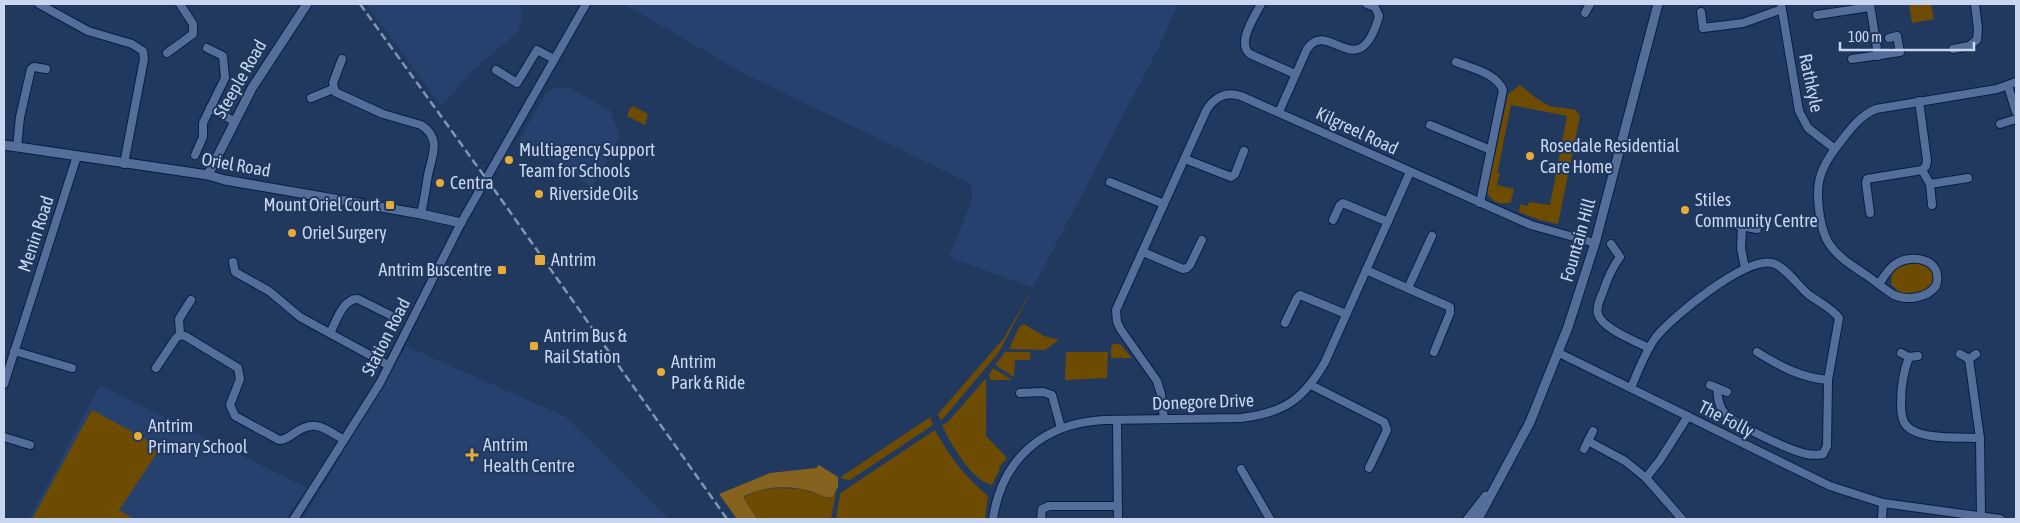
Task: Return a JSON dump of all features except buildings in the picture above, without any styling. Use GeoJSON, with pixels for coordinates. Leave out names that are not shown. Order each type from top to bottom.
{"type":"FeatureCollection","features":[{"type":"Feature","properties":{"kind":"street"},"geometry":{"type":"LineString","coordinates":[[39,4],[88,31],[132,44],[143,51],[144,59],[124,164]]}},
{"type":"Feature","properties":{"kind":"street"},"geometry":{"type":"LineString","coordinates":[[167,53],[193,34],[193,24],[180,4]]}},
{"type":"Feature","properties":{"kind":"street","name":"Steeple Road"},"geometry":{"type":"LineString","coordinates":[[208,175],[234,121],[269,59],[307,4]]}},
{"type":"Feature","properties":{"kind":"street"},"geometry":{"type":"LineString","coordinates":[[496,70],[517,82],[537,50],[554,59],[586,4]]}},
{"type":"Feature","properties":{"kind":"street"},"geometry":{"type":"LineString","coordinates":[[1260,4],[1246,35],[1246,51],[1295,74]]}},
{"type":"Feature","properties":{"kind":"street"},"geometry":{"type":"LineString","coordinates":[[1279,112],[1306,49],[1316,40],[1328,41],[1353,51],[1365,46],[1379,16],[1375,7],[1367,4]]}},
{"type":"Feature","properties":{"kind":"street"},"geometry":{"type":"LineString","coordinates":[[1584,12],[1590,4]]}},
{"type":"Feature","properties":{"kind":"street","name":"Fountain Hill"},"geometry":{"type":"LineString","coordinates":[[1478,519],[1530,422],[1559,353],[1595,243],[1658,4]]}},
{"type":"Feature","properties":{"kind":"street"},"geometry":{"type":"LineString","coordinates":[[1953,49],[1968,46],[1977,40],[1978,29],[1974,4]]}},
{"type":"Feature","properties":{"kind":"street"},"geometry":{"type":"LineString","coordinates":[[1817,15],[1870,5],[1878,56]]}},
{"type":"Feature","properties":{"kind":"street"},"geometry":{"type":"LineString","coordinates":[[1701,12],[1703,28],[1748,21],[1782,6]]}},
{"type":"Feature","properties":{"kind":"street","name":"Rathkyle"},"geometry":{"type":"LineString","coordinates":[[1782,6],[1799,111],[1808,128],[1835,149]]}},
{"type":"Feature","properties":{"kind":"street"},"geometry":{"type":"LineString","coordinates":[[1852,59],[1900,52],[1897,36],[1889,38]]}},
{"type":"Feature","properties":{"kind":"street"},"geometry":{"type":"LineString","coordinates":[[195,155],[203,139],[203,123],[225,75],[224,56],[207,48]]}},
{"type":"Feature","properties":{"kind":"street"},"geometry":{"type":"LineString","coordinates":[[333,89],[334,78],[342,59]]}},
{"type":"Feature","properties":{"kind":"street","name":"Station Road"},"geometry":{"type":"LineString","coordinates":[[294,519],[380,383],[461,223],[554,59]]}},
{"type":"Feature","properties":{"kind":"street"},"geometry":{"type":"LineString","coordinates":[[1456,62],[1493,78],[1502,87],[1503,95],[1480,203]]}},
{"type":"Feature","properties":{"kind":"street"},"geometry":{"type":"LineString","coordinates":[[17,147],[20,117],[31,69],[34,67],[46,69]]}},
{"type":"Feature","properties":{"kind":"street"},"geometry":{"type":"LineString","coordinates":[[1879,284],[1892,266],[1904,260],[1924,260],[1932,264],[1937,273],[1935,288],[1920,296],[1899,296],[1879,284],[1838,254],[1828,243],[1822,228],[1817,186],[1822,169],[1835,149],[1854,125],[1867,114],[1881,107],[2008,86],[2016,82]]}},
{"type":"Feature","properties":{"kind":"street"},"geometry":{"type":"LineString","coordinates":[[2008,86],[2016,112]]}},
{"type":"Feature","properties":{"kind":"street"},"geometry":{"type":"LineString","coordinates":[[311,98],[333,89]]}},
{"type":"Feature","properties":{"kind":"street"},"geometry":{"type":"LineString","coordinates":[[333,89],[338,94],[383,114],[421,126],[429,132],[434,141],[435,151],[421,214]]}},
{"type":"Feature","properties":{"kind":"street","name":"Kilgreel Road"},"geometry":{"type":"LineString","coordinates":[[1164,419],[1161,394],[1157,381],[1121,330],[1116,318],[1118,306],[1206,111],[1216,98],[1226,94],[1237,94],[1531,225],[1595,243]]}},
{"type":"Feature","properties":{"kind":"street"},"geometry":{"type":"LineString","coordinates":[[1870,212],[1867,180],[1922,170],[1926,166],[1918,101]]}},
{"type":"Feature","properties":{"kind":"street"},"geometry":{"type":"LineString","coordinates":[[210,108],[234,121]]}},
{"type":"Feature","properties":{"kind":"street"},"geometry":{"type":"LineString","coordinates":[[2000,124],[2016,118]]}},
{"type":"Feature","properties":{"kind":"street"},"geometry":{"type":"LineString","coordinates":[[1430,125],[1491,150]]}},
{"type":"Feature","properties":{"kind":"street","name":"Oriel Road"},"geometry":{"type":"LineString","coordinates":[[4,145],[208,175],[225,180],[421,214],[461,223]]}},
{"type":"Feature","properties":{"kind":"street"},"geometry":{"type":"LineString","coordinates":[[1185,159],[1231,177],[1235,174],[1244,151]]}},
{"type":"Feature","properties":{"kind":"street","name":"Menin Road"},"geometry":{"type":"LineString","coordinates":[[4,384],[77,156]]}},
{"type":"Feature","properties":{"kind":"street"},"geometry":{"type":"LineString","coordinates":[[1922,170],[1930,184],[1932,205]]}},
{"type":"Feature","properties":{"kind":"street","name":"Donegore Drive"},"geometry":{"type":"LineString","coordinates":[[993,519],[1003,484],[1013,466],[1034,444],[1062,428],[1089,421],[1241,418],[1266,414],[1287,406],[1311,385],[1325,362],[1410,172]]}},
{"type":"Feature","properties":{"kind":"street"},"geometry":{"type":"LineString","coordinates":[[1930,184],[1968,178]]}},
{"type":"Feature","properties":{"kind":"street"},"geometry":{"type":"LineString","coordinates":[[1110,182],[1164,204]]}},
{"type":"Feature","properties":{"kind":"street"},"geometry":{"type":"LineString","coordinates":[[1333,220],[1340,204],[1343,203],[1388,222]]}},
{"type":"Feature","properties":{"kind":"street"},"geometry":{"type":"LineString","coordinates":[[1745,268],[1739,227],[1757,229]]}},
{"type":"Feature","properties":{"kind":"street"},"geometry":{"type":"LineString","coordinates":[[1408,288],[1432,236]]}},
{"type":"Feature","properties":{"kind":"street"},"geometry":{"type":"LineString","coordinates":[[1143,252],[1183,269],[1190,265],[1202,240]]}},
{"type":"Feature","properties":{"kind":"street"},"geometry":{"type":"LineString","coordinates":[[1611,244],[1620,257],[1610,271],[1605,284],[1598,305],[1599,317],[1606,326],[1649,348]]}},
{"type":"Feature","properties":{"kind":"street"},"geometry":{"type":"LineString","coordinates":[[233,262],[235,272],[269,291],[295,314],[388,366]]}},
{"type":"Feature","properties":{"kind":"street"},"geometry":{"type":"LineString","coordinates":[[1631,388],[1649,348],[1657,337],[1681,313],[1745,268],[1766,262],[1776,264],[1808,294],[1837,315],[1839,326],[1828,380],[1827,446],[1825,452],[1818,455],[1796,450],[1763,436],[1729,417],[1721,408],[1714,386],[1727,392]]}},
{"type":"Feature","properties":{"kind":"street"},"geometry":{"type":"LineString","coordinates":[[1366,270],[1450,308],[1434,352]]}},
{"type":"Feature","properties":{"kind":"street"},"geometry":{"type":"LineString","coordinates":[[1285,323],[1300,295],[1346,314]]}},
{"type":"Feature","properties":{"kind":"street"},"geometry":{"type":"LineString","coordinates":[[330,333],[346,303],[352,299],[358,299],[396,318]]}},
{"type":"Feature","properties":{"kind":"street"},"geometry":{"type":"LineString","coordinates":[[180,335],[179,319],[191,300]]}},
{"type":"Feature","properties":{"kind":"street"},"geometry":{"type":"LineString","coordinates":[[156,368],[180,335]]}},
{"type":"Feature","properties":{"kind":"street"},"geometry":{"type":"LineString","coordinates":[[180,335],[185,336],[238,368],[240,380],[230,405],[235,416],[279,440],[288,438],[303,427],[315,425],[344,440]]}},
{"type":"Feature","properties":{"kind":"street"},"geometry":{"type":"LineString","coordinates":[[14,351],[72,368]]}},
{"type":"Feature","properties":{"kind":"street"},"geometry":{"type":"LineString","coordinates":[[1757,352],[1793,372],[1810,378],[1828,380]]}},
{"type":"Feature","properties":{"kind":"street","name":"The Folly"},"geometry":{"type":"LineString","coordinates":[[1559,353],[1821,482],[1857,496],[1883,503],[2000,519]]}},
{"type":"Feature","properties":{"kind":"street"},"geometry":{"type":"LineString","coordinates":[[1901,353],[1909,357],[1918,356]]}},
{"type":"Feature","properties":{"kind":"street"},"geometry":{"type":"LineString","coordinates":[[1960,354],[1969,359]]}},
{"type":"Feature","properties":{"kind":"street"},"geometry":{"type":"LineString","coordinates":[[1969,359],[1976,354]]}},
{"type":"Feature","properties":{"kind":"street"},"geometry":{"type":"LineString","coordinates":[[1909,357],[1902,378],[1901,388],[1902,418],[1908,428],[1915,433],[1926,435],[1980,438]]}},
{"type":"Feature","properties":{"kind":"street"},"geometry":{"type":"LineString","coordinates":[[1969,359],[1980,438],[1981,516]]}},
{"type":"Feature","properties":{"kind":"street"},"geometry":{"type":"LineString","coordinates":[[1311,385],[1384,422],[1387,430],[1369,468]]}},
{"type":"Feature","properties":{"kind":"street"},"geometry":{"type":"LineString","coordinates":[[1020,393],[1043,392],[1052,395],[1062,428]]}},
{"type":"Feature","properties":{"kind":"street"},"geometry":{"type":"LineString","coordinates":[[1646,478],[1688,416]]}},
{"type":"Feature","properties":{"kind":"street"},"geometry":{"type":"LineString","coordinates":[[1117,420],[1118,519]]}},
{"type":"Feature","properties":{"kind":"street"},"geometry":{"type":"LineString","coordinates":[[1584,450],[1593,431]]}},
{"type":"Feature","properties":{"kind":"street"},"geometry":{"type":"LineString","coordinates":[[4,437],[30,445]]}},
{"type":"Feature","properties":{"kind":"street"},"geometry":{"type":"LineString","coordinates":[[1588,441],[1625,461],[1646,478],[1682,519]]}},
{"type":"Feature","properties":{"kind":"street"},"geometry":{"type":"LineString","coordinates":[[1241,469],[1270,519]]}},
{"type":"Feature","properties":{"kind":"street","name":"Fountain Hill"},"geometry":{"type":"LineString","coordinates":[[1468,519],[1501,476]]}},
{"type":"Feature","properties":{"kind":"street"},"geometry":{"type":"LineString","coordinates":[[1882,519],[1883,503]]}},
{"type":"Feature","properties":{"kind":"street"},"geometry":{"type":"LineString","coordinates":[[1041,519],[1042,509],[1049,506],[1118,506]]}},
{"type":"Feature","properties":{"kind":"shaded area"},"geometry":{"type":"Polygon","coordinates":[[[366,4],[521,4],[522,18],[518,32],[476,68],[441,106],[366,4]]]}},
{"type":"Feature","properties":{"kind":"shaded area"},"geometry":{"type":"Polygon","coordinates":[[[624,4],[1178,4],[1158,49],[1033,288],[949,257],[972,200],[971,184],[741,72],[624,4]]]}},
{"type":"Feature","properties":{"kind":"shaded area"},"geometry":{"type":"Polygon","coordinates":[[[1909,4],[1931,4],[1934,19],[1912,23],[1909,4]]]}},
{"type":"Feature","properties":{"kind":"shaded area"},"geometry":{"type":"Polygon","coordinates":[[[1520,85],[1549,106],[1576,110],[1580,116],[1558,224],[1519,212],[1520,204],[1528,206],[1529,202],[1550,205],[1567,116],[1511,105],[1497,173],[1500,173],[1497,185],[1514,189],[1511,202],[1503,204],[1496,202],[1487,192],[1508,94],[1520,85]]]}},
{"type":"Feature","properties":{"kind":"shaded area"},"geometry":{"type":"Polygon","coordinates":[[[560,87],[569,88],[610,110],[620,136],[592,187],[519,140],[546,93],[560,87]]]}},
{"type":"Feature","properties":{"kind":"shaded area"},"geometry":{"type":"Polygon","coordinates":[[[633,106],[648,114],[645,125],[627,116],[633,106]]]}},
{"type":"Feature","properties":{"kind":"shaded area"},"geometry":{"type":"Polygon","coordinates":[[[1911,263],[1922,264],[1930,268],[1933,275],[1932,286],[1917,293],[1900,293],[1891,284],[1892,273],[1897,268],[1911,263]]]}},
{"type":"Feature","properties":{"kind":"shaded area"},"geometry":{"type":"Polygon","coordinates":[[[1033,288],[999,352],[941,421],[938,414],[1004,338],[1033,288]]]}},
{"type":"Feature","properties":{"kind":"shaded area"},"geometry":{"type":"Polygon","coordinates":[[[1024,324],[1044,336],[1059,340],[1045,350],[1009,349],[1019,327],[1024,324]]]}},
{"type":"Feature","properties":{"kind":"shaded area"},"geometry":{"type":"Polygon","coordinates":[[[1113,344],[1120,344],[1132,358],[1111,358],[1111,347],[1113,344]]]}},
{"type":"Feature","properties":{"kind":"shaded area","name":"Antrim Health Centre"},"geometry":{"type":"Polygon","coordinates":[[[406,346],[566,417],[669,519],[303,519],[406,346]]]}},
{"type":"Feature","properties":{"kind":"shaded area"},"geometry":{"type":"Polygon","coordinates":[[[1005,352],[1030,352],[1030,360],[1015,360],[1014,377],[995,365],[1005,352]]]}},
{"type":"Feature","properties":{"kind":"shaded area"},"geometry":{"type":"Polygon","coordinates":[[[1066,352],[1108,352],[1107,378],[1066,380],[1066,352]]]}},
{"type":"Feature","properties":{"kind":"shaded area"},"geometry":{"type":"Polygon","coordinates":[[[993,368],[1012,380],[990,380],[989,375],[993,368]]]}},
{"type":"Feature","properties":{"kind":"shaded area"},"geometry":{"type":"Polygon","coordinates":[[[986,378],[986,436],[1007,458],[999,467],[1000,469],[992,485],[984,482],[962,460],[942,425],[948,422],[986,378]]]}},
{"type":"Feature","properties":{"kind":"shaded area","name":"Antrim Primary School"},"geometry":{"type":"Polygon","coordinates":[[[100,385],[307,488],[286,519],[29,519],[100,385]]]}},
{"type":"Feature","properties":{"kind":"shaded area"},"geometry":{"type":"Polygon","coordinates":[[[92,410],[146,439],[157,453],[119,510],[134,519],[32,519],[92,410]]]}},
{"type":"Feature","properties":{"kind":"shaded area"},"geometry":{"type":"Polygon","coordinates":[[[930,417],[933,425],[850,480],[842,479],[841,477],[930,417]]]}},
{"type":"Feature","properties":{"kind":"shaded area"},"geometry":{"type":"Polygon","coordinates":[[[935,430],[958,466],[988,496],[985,519],[836,519],[840,494],[842,492],[935,430]]]}},
{"type":"Feature","properties":{"kind":"shaded area"},"geometry":{"type":"Polygon","coordinates":[[[819,465],[838,477],[838,487],[832,497],[794,488],[768,488],[760,490],[744,496],[757,519],[737,519],[719,494],[770,473],[816,468],[819,465]]]}},
{"type":"Feature","properties":{"kind":"shaded area"},"geometry":{"type":"Polygon","coordinates":[[[775,488],[802,489],[830,498],[834,491],[836,492],[831,519],[757,519],[744,497],[756,491],[775,488]]]}},
{"type":"Feature","properties":{"kind":"railway"},"geometry":{"type":"LineString","coordinates":[[360,4],[503,202],[727,519]]}},
{"type":"Feature","properties":{"kind":"place","name":"Rosedale Residential Care Home"},"geometry":{"type":"Point","coordinates":[1530,156]}},
{"type":"Feature","properties":{"kind":"place","name":"Multiagency Support Team for Schools"},"geometry":{"type":"Point","coordinates":[509,160]}},
{"type":"Feature","properties":{"kind":"place","name":"Centra"},"geometry":{"type":"Point","coordinates":[440,183]}},
{"type":"Feature","properties":{"kind":"place","name":"Riverside Oils"},"geometry":{"type":"Point","coordinates":[539,194]}},
{"type":"Feature","properties":{"kind":"place","name":"Mount Oriel Court"},"geometry":{"type":"Point","coordinates":[390,205]}},
{"type":"Feature","properties":{"kind":"place","name":"Stiles Community Centre"},"geometry":{"type":"Point","coordinates":[1685,210]}},
{"type":"Feature","properties":{"kind":"place","name":"Oriel Surgery"},"geometry":{"type":"Point","coordinates":[292,233]}},
{"type":"Feature","properties":{"kind":"place","name":"Antrim"},"geometry":{"type":"Point","coordinates":[540,260]}},
{"type":"Feature","properties":{"kind":"place","name":"Antrim Buscentre"},"geometry":{"type":"Point","coordinates":[502,270]}},
{"type":"Feature","properties":{"kind":"place","name":"Antrim Bus & Rail Station"},"geometry":{"type":"Point","coordinates":[534,346]}},
{"type":"Feature","properties":{"kind":"place","name":"Antrim Park & Ride"},"geometry":{"type":"Point","coordinates":[661,372]}},
{"type":"Feature","properties":{"kind":"place","name":"Antrim Primary School"},"geometry":{"type":"Point","coordinates":[138,436]}},
{"type":"Feature","properties":{"kind":"place","name":"Antrim Health Centre"},"geometry":{"type":"Point","coordinates":[472,455]}}]}
